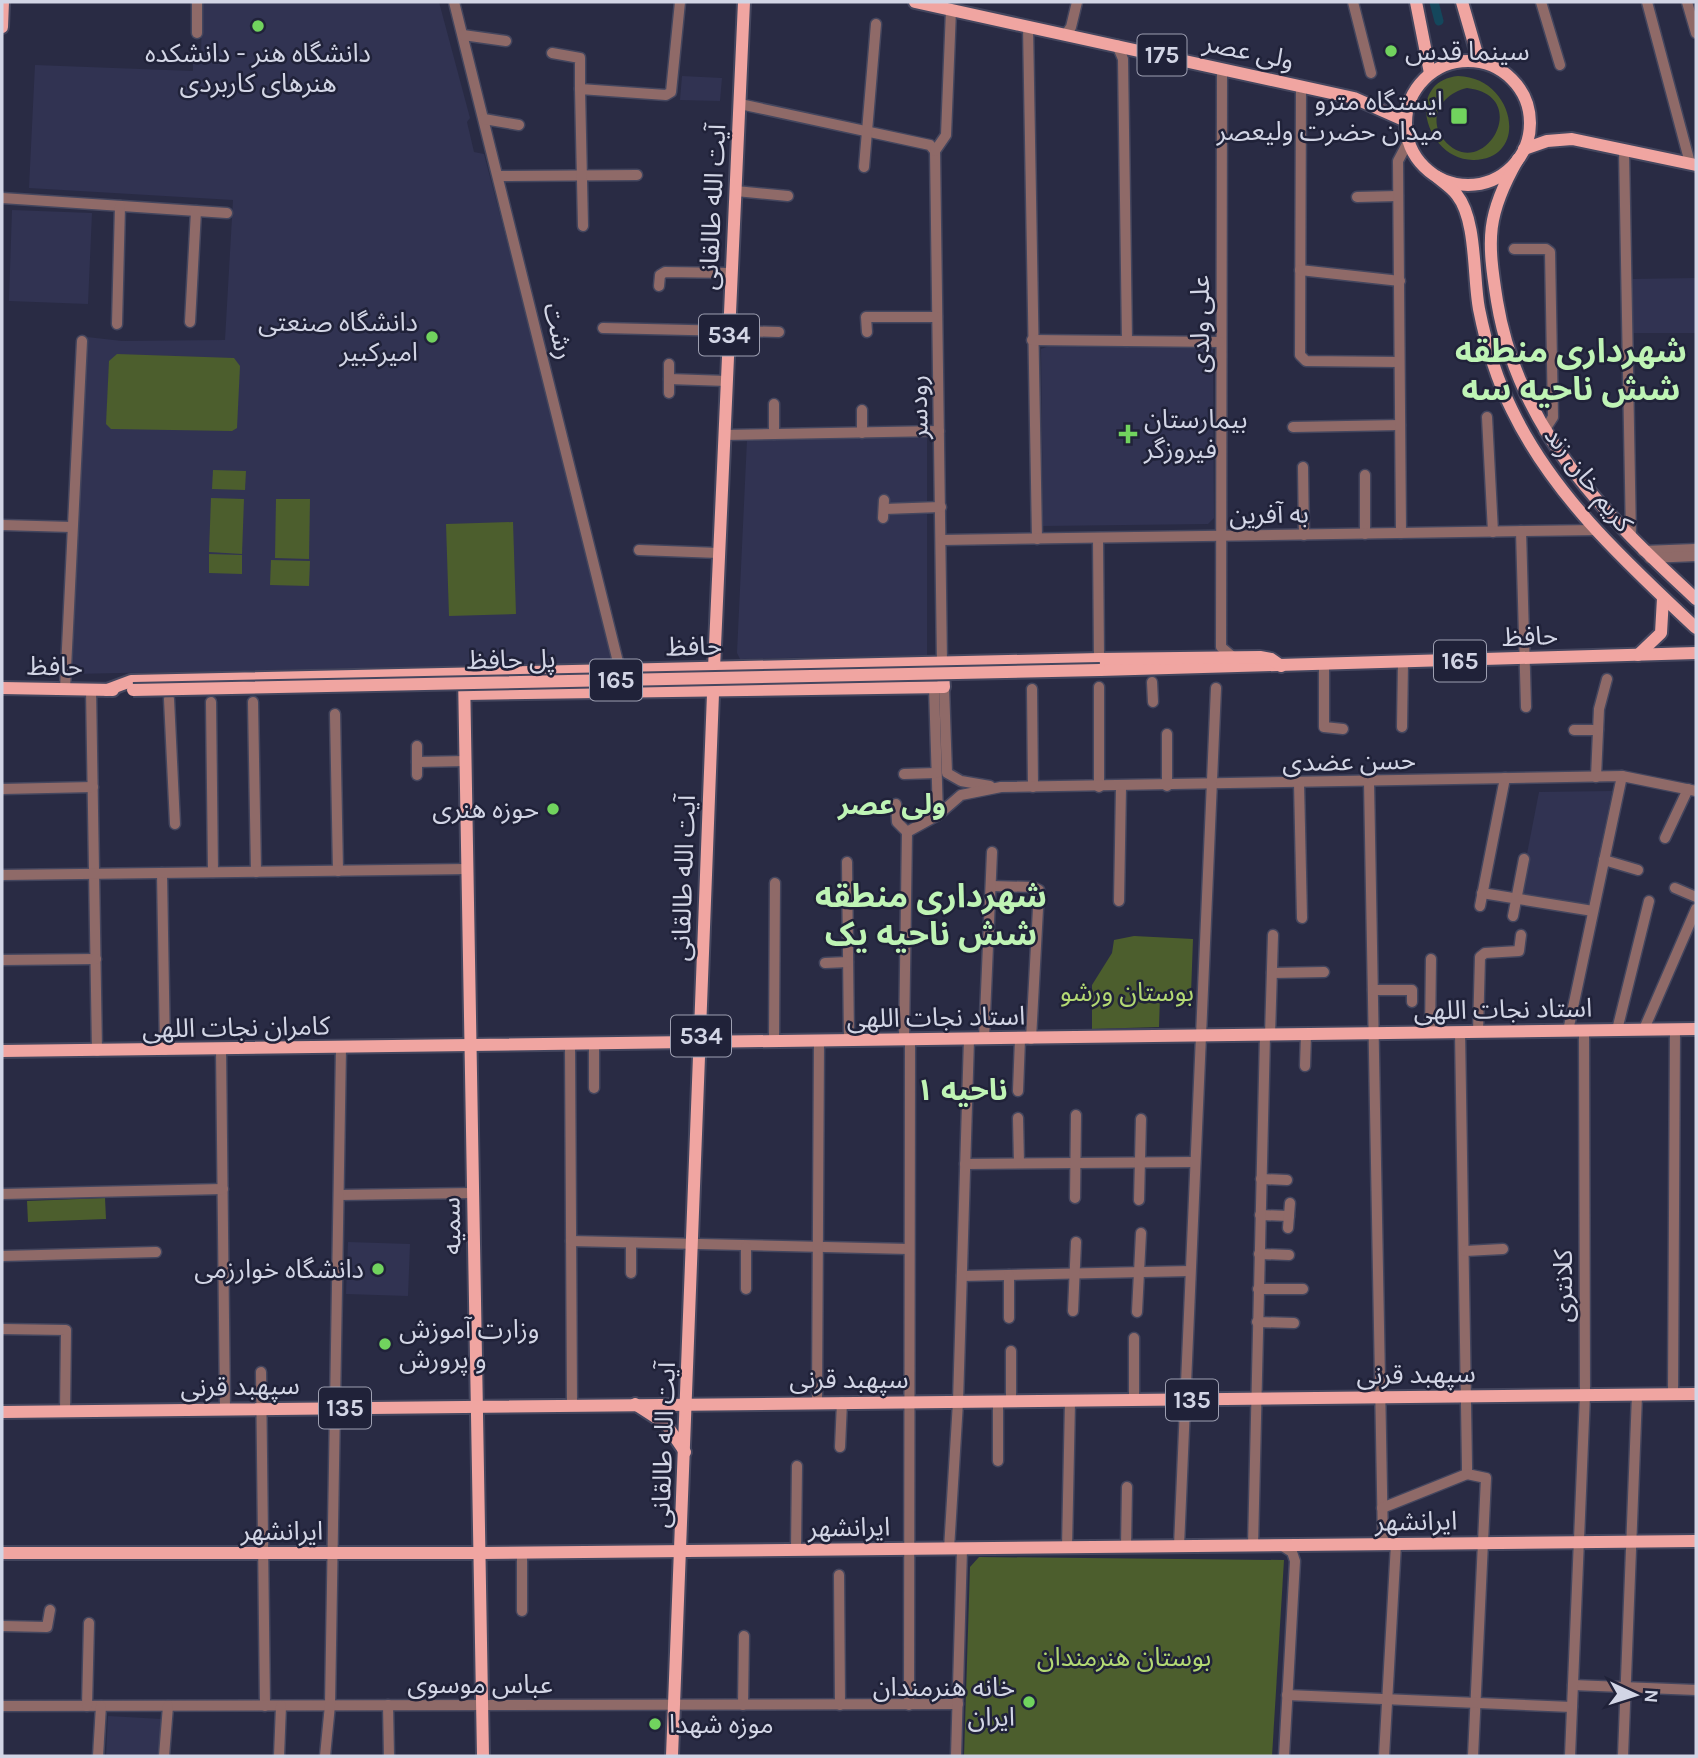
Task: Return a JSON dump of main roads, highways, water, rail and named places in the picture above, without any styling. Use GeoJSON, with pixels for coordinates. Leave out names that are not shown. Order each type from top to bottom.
{"type":"FeatureCollection","features":[{"type":"Feature","properties":{"kind":"main road"},"geometry":{"type":"LineString","coordinates":[[2,27],[3,2]]}},
{"type":"Feature","properties":{"kind":"main road","name":"آیت الله طالقانی"},"geometry":{"type":"LineString","coordinates":[[672,1756],[688,1403],[713,691],[744,2]]}},
{"type":"Feature","properties":{"kind":"main road","name":"ولی عصر"},"geometry":{"type":"LineString","coordinates":[[915,2],[1361,100],[1406,121]]}},
{"type":"Feature","properties":{"kind":"main road"},"geometry":{"type":"LineString","coordinates":[[1416,2],[1430,73]]}},
{"type":"Feature","properties":{"kind":"main road"},"geometry":{"type":"LineString","coordinates":[[1462,2],[1479,61]]}},
{"type":"Feature","properties":{"kind":"main road"},"geometry":{"type":"LineString","coordinates":[[1521,154],[1530,126],[1526,100],[1511,78],[1479,61],[1458,61],[1430,73],[1412,95],[1406,121],[1409,142],[1417,159],[1437,177],[1464,186],[1481,184],[1499,177],[1521,154],[1547,141],[1572,139],[1693,164]]}},
{"type":"Feature","properties":{"kind":"main road","name":"کریم خان زند"},"geometry":{"type":"LineString","coordinates":[[1521,154],[1498,196],[1490,248],[1499,313],[1508,350],[1544,431],[1580,483],[1631,539],[1696,599]]}},
{"type":"Feature","properties":{"kind":"main road","name":"کریم خان زند"},"geometry":{"type":"LineString","coordinates":[[1437,177],[1457,194],[1467,221],[1479,310],[1503,391],[1538,456],[1597,530],[1696,628]]}},
{"type":"Feature","properties":{"kind":"main road"},"geometry":{"type":"LineString","coordinates":[[1638,655],[1661,633],[1663,598]]}},
{"type":"Feature","properties":{"kind":"main road","name":"حافظ"},"geometry":{"type":"LineString","coordinates":[[107,690],[131,681],[942,663],[1281,666],[1696,653]]}},
{"type":"Feature","properties":{"kind":"main road","name":"حافظ"},"geometry":{"type":"LineString","coordinates":[[1099,664],[1234,657],[1266,658],[1281,666]]}},
{"type":"Feature","properties":{"kind":"main road","name":"حافظ"},"geometry":{"type":"LineString","coordinates":[[465,694],[939,687],[942,663]]}},
{"type":"Feature","properties":{"kind":"main road","name":"پل حافظ"},"geometry":{"type":"LineString","coordinates":[[133,690],[1099,664]]}},
{"type":"Feature","properties":{"kind":"main road"},"geometry":{"type":"LineString","coordinates":[[791,690],[779,685],[776,678],[780,670],[792,666]]}},
{"type":"Feature","properties":{"kind":"main road"},"geometry":{"type":"LineString","coordinates":[[830,666],[838,669],[841,680],[837,687],[830,690]]}},
{"type":"Feature","properties":{"kind":"main road"},"geometry":{"type":"LineString","coordinates":[[620,670],[625,692]]}},
{"type":"Feature","properties":{"kind":"main road","name":"سمیه"},"geometry":{"type":"LineString","coordinates":[[464,675],[483,1756]]}},
{"type":"Feature","properties":{"kind":"main road","name":"حافظ"},"geometry":{"type":"LineString","coordinates":[[2,688],[133,690]]}},
{"type":"Feature","properties":{"kind":"main road","name":"استاد نجات اللهی"},"geometry":{"type":"LineString","coordinates":[[471,1047],[1696,1029]]}},
{"type":"Feature","properties":{"kind":"main road","name":"کامران نجات اللهی"},"geometry":{"type":"LineString","coordinates":[[2,1051],[471,1047]]}},
{"type":"Feature","properties":{"kind":"main road","name":"سپهبد قرنی"},"geometry":{"type":"LineString","coordinates":[[2,1412],[1696,1394]]}},
{"type":"Feature","properties":{"kind":"main road"},"geometry":{"type":"LineString","coordinates":[[635,1404],[666,1424],[685,1452]]}},
{"type":"Feature","properties":{"kind":"main road","name":"ایرانشهر"},"geometry":{"type":"LineString","coordinates":[[2,1553],[681,1552],[1696,1541]]}},
{"type":"Feature","properties":{"kind":"waterway"},"geometry":{"type":"LineString","coordinates":[[1434,2],[1439,21]]}},
{"type":"Feature","properties":{"kind":"place","name":"دانشگاه هنر - دانشکده هنرهای کاربردی"},"geometry":{"type":"Point","coordinates":[258,26]}},
{"type":"Feature","properties":{"kind":"place","name":"سینما قدس"},"geometry":{"type":"Point","coordinates":[1391,51]}},
{"type":"Feature","properties":{"kind":"place","name":"ایستگاه مترو میدان حضرت ولیعصر"},"geometry":{"type":"Point","coordinates":[1459,116]}},
{"type":"Feature","properties":{"kind":"place","name":"دانشگاه صنعتی امیرکبیر"},"geometry":{"type":"Point","coordinates":[432,337]}},
{"type":"Feature","properties":{"kind":"place","name":"بیمارستان فیروزگر"},"geometry":{"type":"Point","coordinates":[1128,434]}},
{"type":"Feature","properties":{"kind":"place","name":"حوزه هنری"},"geometry":{"type":"Point","coordinates":[553,809]}},
{"type":"Feature","properties":{"kind":"place","name":"دانشگاه خوارزمی"},"geometry":{"type":"Point","coordinates":[378,1269]}},
{"type":"Feature","properties":{"kind":"place","name":"وزارت آموزش و پرورش"},"geometry":{"type":"Point","coordinates":[385,1344]}},
{"type":"Feature","properties":{"kind":"place","name":"خانه هنرمندان ایران"},"geometry":{"type":"Point","coordinates":[1029,1702]}},
{"type":"Feature","properties":{"kind":"place","name":"موزه شهدا"},"geometry":{"type":"Point","coordinates":[655,1724]}},
{"type":"Feature","properties":{"kind":"district","name":"شهرداری منطقه شش ناحیه سه"},"geometry":{"type":"Point","coordinates":[1571,369]}},
{"type":"Feature","properties":{"kind":"district","name":"ولی عصر"},"geometry":{"type":"Point","coordinates":[892,804]}},
{"type":"Feature","properties":{"kind":"district","name":"شهرداری منطقه شش ناحیه یک"},"geometry":{"type":"Point","coordinates":[931,914]}},
{"type":"Feature","properties":{"kind":"district","name":"ناحیه ۱"},"geometry":{"type":"Point","coordinates":[962,1090]}},
{"type":"Feature","properties":{"kind":"park label","name":"بوستان ورشو"},"geometry":{"type":"Point","coordinates":[1127,992]}},
{"type":"Feature","properties":{"kind":"park label","name":"بوستان هنرمندان"},"geometry":{"type":"Point","coordinates":[1124,1657]}}]}
